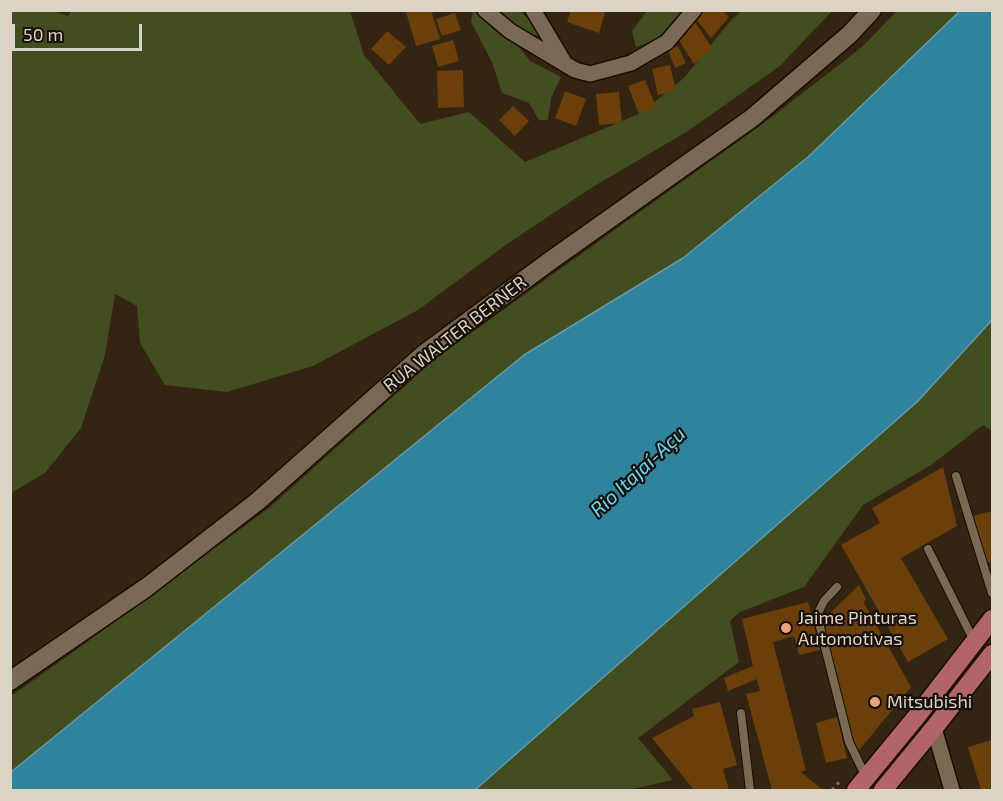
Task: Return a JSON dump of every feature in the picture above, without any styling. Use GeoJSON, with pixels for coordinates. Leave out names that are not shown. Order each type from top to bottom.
{"type":"FeatureCollection","features":[{"type":"Feature","properties":{"kind":"main road"},"geometry":{"type":"LineString","coordinates":[[861,784],[993,619]]}},
{"type":"Feature","properties":{"kind":"main road"},"geometry":{"type":"LineString","coordinates":[[883,790],[993,654]]}},
{"type":"Feature","properties":{"kind":"street"},"geometry":{"type":"LineString","coordinates":[[485,10],[510,31],[574,70],[590,74],[631,63],[667,42],[694,10]]}},
{"type":"Feature","properties":{"kind":"street"},"geometry":{"type":"LineString","coordinates":[[533,10],[565,64]]}},
{"type":"Feature","properties":{"kind":"street","name":"RUA WALTER BERNER"},"geometry":{"type":"LineString","coordinates":[[10,681],[147,587],[258,501],[424,354],[550,261],[752,118],[850,34],[872,10]]}},
{"type":"Feature","properties":{"kind":"street"},"geometry":{"type":"LineString","coordinates":[[934,728],[952,790]]}},
{"type":"Feature","properties":{"kind":"lane"},"geometry":{"type":"LineString","coordinates":[[956,476],[993,593]]}},
{"type":"Feature","properties":{"kind":"lane"},"geometry":{"type":"LineString","coordinates":[[928,549],[975,642]]}},
{"type":"Feature","properties":{"kind":"lane"},"geometry":{"type":"LineString","coordinates":[[837,587],[824,601],[819,611],[819,623],[861,784]]}},
{"type":"Feature","properties":{"kind":"lane"},"geometry":{"type":"LineString","coordinates":[[741,713],[750,790]]}},
{"type":"Feature","properties":{"kind":"green space"},"geometry":{"type":"Polygon","coordinates":[[[72,10],[350,11],[364,55],[420,124],[469,112],[525,162],[641,113],[684,78],[732,19],[742,11],[832,11],[780,66],[688,131],[591,188],[507,244],[418,310],[313,366],[227,392],[165,385],[140,343],[137,306],[115,294],[105,355],[81,428],[45,473],[11,493],[10,11],[53,11],[68,16],[72,10]]]}},
{"type":"Feature","properties":{"kind":"green space"},"geometry":{"type":"Polygon","coordinates":[[[473,11],[511,37],[530,61],[561,77],[551,98],[548,120],[539,120],[529,103],[502,93],[492,62],[471,22],[473,11]]]}},
{"type":"Feature","properties":{"kind":"green space"},"geometry":{"type":"Polygon","coordinates":[[[498,11],[520,11],[538,29],[537,35],[531,35],[518,27],[498,11]]]}},
{"type":"Feature","properties":{"kind":"green space"},"geometry":{"type":"Polygon","coordinates":[[[647,11],[682,11],[656,40],[636,47],[632,31],[647,11]]]}},
{"type":"Feature","properties":{"kind":"green space"},"geometry":{"type":"Polygon","coordinates":[[[897,11],[960,11],[808,157],[683,258],[524,355],[11,772],[11,696],[269,508],[436,358],[764,123],[862,47],[897,11]]]}},
{"type":"Feature","properties":{"kind":"green space"},"geometry":{"type":"Polygon","coordinates":[[[992,320],[992,431],[983,425],[931,465],[863,505],[804,587],[740,612],[730,621],[739,662],[638,738],[673,780],[627,790],[475,790],[918,401],[992,320]]]}},
{"type":"Feature","properties":{"kind":"water","name":"Rio Itajaí-Açu"},"geometry":{"type":"Polygon","coordinates":[[[960,11],[992,11],[992,320],[918,401],[475,790],[11,790],[11,772],[524,355],[683,258],[808,157],[960,11]]]}},
{"type":"Feature","properties":{"kind":"building"},"geometry":{"type":"Polygon","coordinates":[[[431,10],[440,39],[416,46],[406,12],[431,10]]]}},
{"type":"Feature","properties":{"kind":"building"},"geometry":{"type":"Polygon","coordinates":[[[571,10],[598,10],[605,13],[599,33],[567,22],[571,10]]]}},
{"type":"Feature","properties":{"kind":"building"},"geometry":{"type":"Polygon","coordinates":[[[704,10],[722,10],[729,17],[711,38],[696,19],[704,10]]]}},
{"type":"Feature","properties":{"kind":"building"},"geometry":{"type":"Polygon","coordinates":[[[455,13],[461,30],[442,36],[436,19],[455,13]]]}},
{"type":"Feature","properties":{"kind":"building"},"geometry":{"type":"Polygon","coordinates":[[[695,22],[712,48],[694,64],[677,37],[695,22]]]}},
{"type":"Feature","properties":{"kind":"building"},"geometry":{"type":"Polygon","coordinates":[[[387,31],[406,47],[389,65],[371,49],[387,31]]]}},
{"type":"Feature","properties":{"kind":"building"},"geometry":{"type":"Polygon","coordinates":[[[453,40],[459,61],[438,67],[432,46],[453,40]]]}},
{"type":"Feature","properties":{"kind":"building"},"geometry":{"type":"Polygon","coordinates":[[[678,46],[686,63],[675,68],[668,50],[678,46]]]}},
{"type":"Feature","properties":{"kind":"building"},"geometry":{"type":"Polygon","coordinates":[[[670,65],[676,90],[658,95],[652,69],[670,65]]]}},
{"type":"Feature","properties":{"kind":"building"},"geometry":{"type":"Polygon","coordinates":[[[463,70],[464,107],[438,108],[437,71],[463,70]]]}},
{"type":"Feature","properties":{"kind":"building"},"geometry":{"type":"Polygon","coordinates":[[[645,80],[656,107],[639,114],[628,86],[645,80]]]}},
{"type":"Feature","properties":{"kind":"building"},"geometry":{"type":"Polygon","coordinates":[[[565,91],[586,99],[576,126],[555,118],[565,91]]]}},
{"type":"Feature","properties":{"kind":"building"},"geometry":{"type":"Polygon","coordinates":[[[619,92],[622,123],[599,125],[596,94],[619,92]]]}},
{"type":"Feature","properties":{"kind":"building"},"geometry":{"type":"Polygon","coordinates":[[[513,106],[529,121],[515,136],[499,120],[513,106]]]}},
{"type":"Feature","properties":{"kind":"building"},"geometry":{"type":"Polygon","coordinates":[[[943,467],[957,526],[901,558],[948,639],[908,662],[841,545],[880,523],[872,508],[943,467]]]}},
{"type":"Feature","properties":{"kind":"building"},"geometry":{"type":"Polygon","coordinates":[[[992,511],[992,562],[986,563],[973,516],[992,511]]]}},
{"type":"Feature","properties":{"kind":"building"},"geometry":{"type":"Polygon","coordinates":[[[859,585],[866,599],[864,603],[911,687],[856,754],[822,625],[831,612],[859,585]]]}},
{"type":"Feature","properties":{"kind":"building"},"geometry":{"type":"Polygon","coordinates":[[[808,602],[820,650],[799,655],[794,636],[773,642],[806,770],[801,772],[823,790],[772,790],[746,694],[760,691],[757,679],[728,691],[724,678],[753,666],[742,619],[808,602]]]}},
{"type":"Feature","properties":{"kind":"building"},"geometry":{"type":"Polygon","coordinates":[[[720,702],[737,765],[723,769],[729,790],[694,790],[652,738],[694,716],[692,709],[720,702]]]}},
{"type":"Feature","properties":{"kind":"building"},"geometry":{"type":"Polygon","coordinates":[[[837,717],[847,758],[826,763],[816,723],[837,717]]]}},
{"type":"Feature","properties":{"kind":"building"},"geometry":{"type":"Polygon","coordinates":[[[992,740],[992,790],[981,790],[968,747],[992,740]]]}},
{"type":"Feature","properties":{"kind":"place","name":"Jaime Pinturas Automotivas"},"geometry":{"type":"Point","coordinates":[786,628]}},
{"type":"Feature","properties":{"kind":"place","name":"Mitsubishi"},"geometry":{"type":"Point","coordinates":[875,702]}}]}
